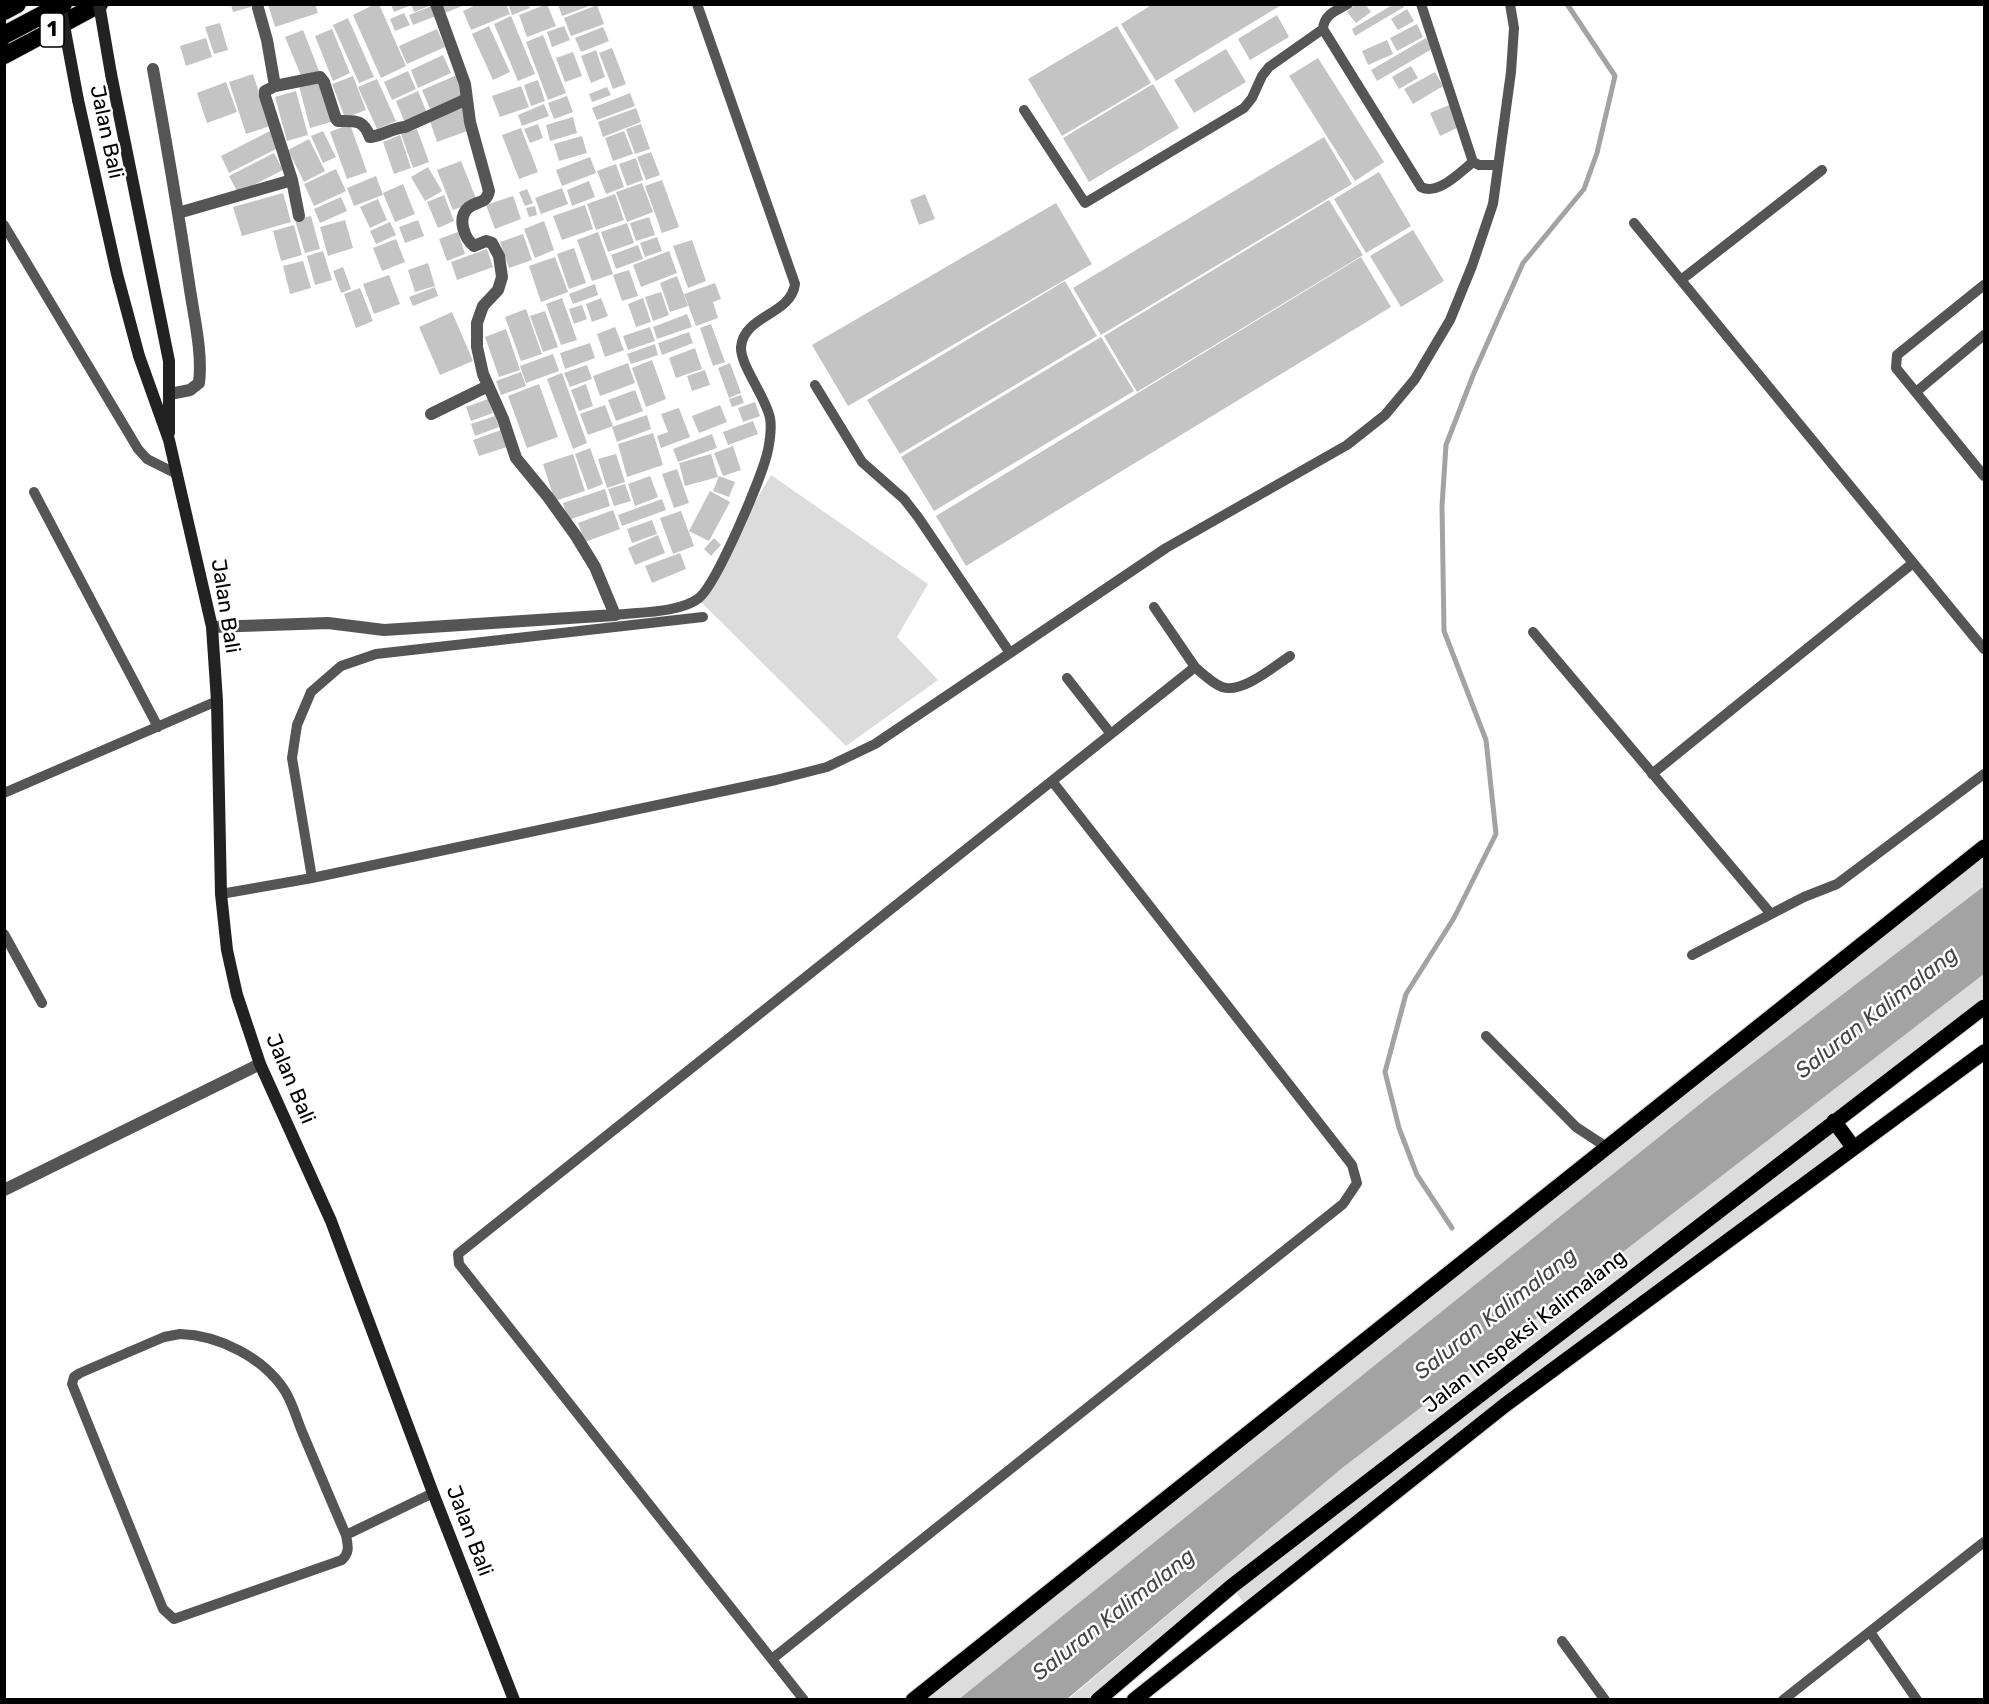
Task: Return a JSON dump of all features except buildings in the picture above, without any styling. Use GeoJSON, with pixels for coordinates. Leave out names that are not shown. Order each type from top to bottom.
{"type":"FeatureCollection","features":[{"type":"Feature","properties":{"kind":"highway","name":"1"},"geometry":{"type":"LineString","coordinates":[[4,11],[17,4]]}},
{"type":"Feature","properties":{"kind":"highway","name":"1"},"geometry":{"type":"LineString","coordinates":[[4,35],[62,4]]}},
{"type":"Feature","properties":{"kind":"highway","name":"1"},"geometry":{"type":"LineString","coordinates":[[4,55],[99,4]]}},
{"type":"Feature","properties":{"kind":"main road"},"geometry":{"type":"LineString","coordinates":[[913,1700],[1984,847]]}},
{"type":"Feature","properties":{"kind":"main road","name":"Jalan Inspeksi Kalimalang"},"geometry":{"type":"LineString","coordinates":[[1098,1700],[1232,1586],[1984,1006]]}},
{"type":"Feature","properties":{"kind":"main road"},"geometry":{"type":"LineString","coordinates":[[1134,1700],[1505,1405],[1984,1052]]}},
{"type":"Feature","properties":{"kind":"main road"},"geometry":{"type":"LineString","coordinates":[[1834,1121],[1853,1148]]}},
{"type":"Feature","properties":{"kind":"main road"},"geometry":{"type":"LineString","coordinates":[[1490,1385],[1505,1405]]}},
{"type":"Feature","properties":{"kind":"main road"},"geometry":{"type":"LineString","coordinates":[[1232,1586],[1247,1608]]}},
{"type":"Feature","properties":{"kind":"street","name":"Jalan Bali"},"geometry":{"type":"LineString","coordinates":[[62,4],[78,100],[117,274],[139,356],[169,440],[212,627],[217,702],[221,894],[227,950],[237,994],[260,1064],[331,1221],[514,1700]]}},
{"type":"Feature","properties":{"kind":"street","name":"Jalan Bali"},"geometry":{"type":"LineString","coordinates":[[99,4],[169,361],[169,440]]}},
{"type":"Feature","properties":{"kind":"street"},"geometry":{"type":"LineString","coordinates":[[212,627],[328,623],[384,630],[615,615],[595,567],[576,536],[516,458],[503,419],[483,374],[477,347],[477,323],[483,306],[498,290],[502,277],[499,256],[492,243],[486,241],[474,246],[464,235],[463,219],[466,209],[483,202],[488,198],[489,191],[470,122],[461,71],[436,4]]}},
{"type":"Feature","properties":{"kind":"street"},"geometry":{"type":"LineString","coordinates":[[258,8],[267,40],[275,86]]}},
{"type":"Feature","properties":{"kind":"street"},"geometry":{"type":"LineString","coordinates":[[153,69],[178,213],[196,331],[200,374],[199,383],[190,390],[170,394]]}},
{"type":"Feature","properties":{"kind":"street"},"geometry":{"type":"LineString","coordinates":[[299,216],[292,180],[265,91],[275,86],[320,77],[324,82],[338,121],[359,122],[366,126],[370,137],[405,127],[467,99]]}},
{"type":"Feature","properties":{"kind":"street"},"geometry":{"type":"LineString","coordinates":[[178,213],[292,180]]}},
{"type":"Feature","properties":{"kind":"street"},"geometry":{"type":"LineString","coordinates":[[431,414],[488,386]]}},
{"type":"Feature","properties":{"kind":"street"},"geometry":{"type":"LineString","coordinates":[[4,1190],[260,1064]]}},
{"type":"Feature","properties":{"kind":"lane"},"geometry":{"type":"LineString","coordinates":[[615,615],[689,604],[699,598],[707,588],[728,548],[762,471],[771,434],[766,405],[744,360],[741,347],[745,335],[754,324],[787,303],[794,294],[795,284],[697,4]]}},
{"type":"Feature","properties":{"kind":"lane"},"geometry":{"type":"LineString","coordinates":[[1348,4],[1328,15],[1323,22],[1323,29],[1421,187],[1428,190],[1436,189],[1473,162]]}},
{"type":"Feature","properties":{"kind":"lane"},"geometry":{"type":"LineString","coordinates":[[1421,4],[1473,162],[1479,165],[1498,165]]}},
{"type":"Feature","properties":{"kind":"lane"},"geometry":{"type":"LineString","coordinates":[[221,894],[312,878],[776,780],[827,767],[875,744],[1166,548],[1347,445],[1384,415],[1415,379],[1450,320],[1472,266],[1493,204],[1511,72],[1514,28],[1510,4]]}},
{"type":"Feature","properties":{"kind":"lane"},"geometry":{"type":"LineString","coordinates":[[1024,110],[1085,203],[1244,108],[1269,67],[1323,29]]}},
{"type":"Feature","properties":{"kind":"lane"},"geometry":{"type":"LineString","coordinates":[[1682,280],[1822,170]]}},
{"type":"Feature","properties":{"kind":"lane"},"geometry":{"type":"LineString","coordinates":[[1634,223],[1984,649]]}},
{"type":"Feature","properties":{"kind":"lane"},"geometry":{"type":"LineString","coordinates":[[4,225],[138,449],[147,459],[177,474]]}},
{"type":"Feature","properties":{"kind":"lane"},"geometry":{"type":"LineString","coordinates":[[1984,285],[1897,355],[1896,368],[1984,476]]}},
{"type":"Feature","properties":{"kind":"lane"},"geometry":{"type":"LineString","coordinates":[[1916,392],[1984,335]]}},
{"type":"Feature","properties":{"kind":"lane"},"geometry":{"type":"LineString","coordinates":[[815,385],[862,462],[904,499],[1011,653]]}},
{"type":"Feature","properties":{"kind":"lane"},"geometry":{"type":"LineString","coordinates":[[34,492],[158,727]]}},
{"type":"Feature","properties":{"kind":"lane"},"geometry":{"type":"LineString","coordinates":[[1652,774],[1914,562]]}},
{"type":"Feature","properties":{"kind":"lane"},"geometry":{"type":"LineString","coordinates":[[1154,607],[1195,667],[1224,687],[1235,688],[1247,684],[1290,656]]}},
{"type":"Feature","properties":{"kind":"lane"},"geometry":{"type":"LineString","coordinates":[[312,878],[292,758],[297,725],[312,692],[341,666],[376,654],[703,617]]}},
{"type":"Feature","properties":{"kind":"lane"},"geometry":{"type":"LineString","coordinates":[[1533,632],[1771,914]]}},
{"type":"Feature","properties":{"kind":"lane"},"geometry":{"type":"LineString","coordinates":[[804,1700],[459,1264],[458,1254],[1195,667]]}},
{"type":"Feature","properties":{"kind":"lane"},"geometry":{"type":"LineString","coordinates":[[1067,678],[1111,734]]}},
{"type":"Feature","properties":{"kind":"lane"},"geometry":{"type":"LineString","coordinates":[[4,793],[217,702]]}},
{"type":"Feature","properties":{"kind":"lane"},"geometry":{"type":"LineString","coordinates":[[1692,955],[1803,897],[1837,884],[1984,774]]}},
{"type":"Feature","properties":{"kind":"lane"},"geometry":{"type":"LineString","coordinates":[[772,1659],[1343,1204],[1357,1183],[1352,1165],[1052,781]]}},
{"type":"Feature","properties":{"kind":"lane"},"geometry":{"type":"LineString","coordinates":[[4,934],[42,1003]]}},
{"type":"Feature","properties":{"kind":"lane"},"geometry":{"type":"LineString","coordinates":[[1486,1036],[1576,1127],[1608,1148]]}},
{"type":"Feature","properties":{"kind":"lane"},"geometry":{"type":"LineString","coordinates":[[180,1334],[194,1334],[217,1341],[249,1356],[264,1368],[285,1391],[346,1535],[348,1554],[342,1560],[179,1618],[168,1615],[163,1609],[73,1390],[74,1377],[80,1372],[164,1337],[180,1334]]}},
{"type":"Feature","properties":{"kind":"lane"},"geometry":{"type":"LineString","coordinates":[[346,1535],[433,1492]]}},
{"type":"Feature","properties":{"kind":"lane"},"geometry":{"type":"LineString","coordinates":[[1783,1700],[1984,1542]]}},
{"type":"Feature","properties":{"kind":"lane"},"geometry":{"type":"LineString","coordinates":[[1870,1632],[1917,1700]]}},
{"type":"Feature","properties":{"kind":"lane"},"geometry":{"type":"LineString","coordinates":[[1562,1641],[1605,1700]]}},
{"type":"Feature","properties":{"kind":"shaded area"},"geometry":{"type":"Polygon","coordinates":[[[771,475],[928,584],[897,637],[938,680],[846,746],[698,599],[771,475]]]}},
{"type":"Feature","properties":{"kind":"shaded area"},"geometry":{"type":"Polygon","coordinates":[[[1984,847],[1984,886],[1710,1096],[959,1699],[913,1700],[1984,847]]]}},
{"type":"Feature","properties":{"kind":"shaded area"},"geometry":{"type":"Polygon","coordinates":[[[1984,974],[1984,1007],[1834,1121],[1853,1147],[1247,1608],[1232,1586],[1098,1699],[1067,1700],[1341,1469],[1984,974]]]}},
{"type":"Feature","properties":{"kind":"water","name":"Saluran Kalimalang"},"geometry":{"type":"Polygon","coordinates":[[[1984,886],[1984,974],[1341,1469],[1067,1699],[959,1699],[1710,1096],[1984,886]]]}},
{"type":"Feature","properties":{"kind":"waterway"},"geometry":{"type":"LineString","coordinates":[[1452,1228],[1417,1175],[1399,1128],[1385,1072],[1406,994],[1454,918],[1496,834],[1486,740],[1444,631],[1442,506],[1446,445],[1474,373],[1523,263],[1584,189],[1597,153],[1615,76],[1567,4]]}}]}
